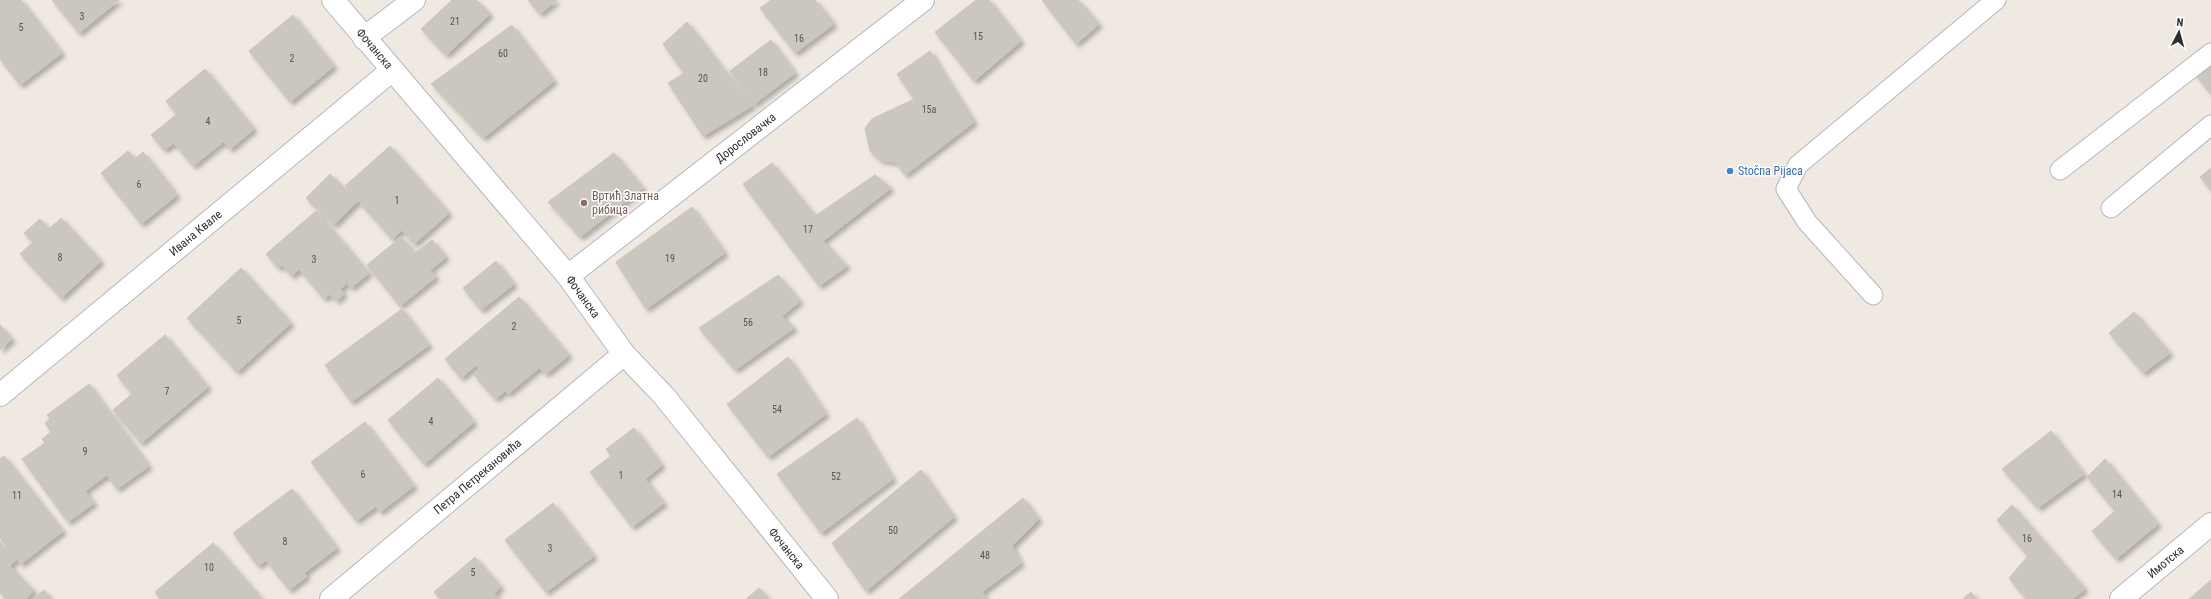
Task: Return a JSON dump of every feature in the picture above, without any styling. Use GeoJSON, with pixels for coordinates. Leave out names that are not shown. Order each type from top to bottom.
{"type":"FeatureCollection","features":[{"type":"Feature","properties":{"kind":"street","name":"Фочанска"},"geometry":{"type":"LineString","coordinates":[[333,0],[391,71],[568,276],[624,354],[664,396],[827,599]]}},
{"type":"Feature","properties":{"kind":"street"},"geometry":{"type":"LineString","coordinates":[[364,38],[414,0]]}},
{"type":"Feature","properties":{"kind":"street","name":"Дорословачка"},"geometry":{"type":"LineString","coordinates":[[568,276],[924,0]]}},
{"type":"Feature","properties":{"kind":"street","name":"Ивана Квале"},"geometry":{"type":"LineString","coordinates":[[0,395],[391,71]]}},
{"type":"Feature","properties":{"kind":"street","name":"Петра Петрекановића"},"geometry":{"type":"LineString","coordinates":[[331,599],[624,354]]}},
{"type":"Feature","properties":{"kind":"street","name":"Имотска"},"geometry":{"type":"LineString","coordinates":[[2121,599],[2211,524]]}},
{"type":"Feature","properties":{"kind":"lane"},"geometry":{"type":"LineString","coordinates":[[1873,295],[1807,222],[1786,189],[1798,165],[1996,0]]}},
{"type":"Feature","properties":{"kind":"lane"},"geometry":{"type":"LineString","coordinates":[[2060,170],[2211,53]]}},
{"type":"Feature","properties":{"kind":"lane"},"geometry":{"type":"LineString","coordinates":[[2111,208],[2211,125]]}},
{"type":"Feature","properties":{"kind":"building"},"geometry":{"type":"Polygon","coordinates":[[[0,0],[21,0],[62,53],[20,85],[0,59],[0,0]]]}},
{"type":"Feature","properties":{"kind":"building"},"geometry":{"type":"Polygon","coordinates":[[[52,0],[119,0],[79,33],[52,0]]]}},
{"type":"Feature","properties":{"kind":"building"},"geometry":{"type":"Polygon","coordinates":[[[452,0],[476,0],[490,14],[446,55],[421,29],[452,0]]]}},
{"type":"Feature","properties":{"kind":"building"},"geometry":{"type":"Polygon","coordinates":[[[528,0],[557,0],[540,14],[528,0]]]}},
{"type":"Feature","properties":{"kind":"building"},"geometry":{"type":"Polygon","coordinates":[[[771,0],[815,0],[834,24],[795,53],[760,8],[771,0]]]}},
{"type":"Feature","properties":{"kind":"building"},"geometry":{"type":"Polygon","coordinates":[[[976,0],[989,0],[1021,41],[974,81],[935,32],[976,0]]]}},
{"type":"Feature","properties":{"kind":"building"},"geometry":{"type":"Polygon","coordinates":[[[1042,0],[1078,0],[1099,24],[1076,44],[1042,0]]]}},
{"type":"Feature","properties":{"kind":"building"},"geometry":{"type":"Polygon","coordinates":[[[293,15],[334,66],[290,102],[249,51],[293,15]]]}},
{"type":"Feature","properties":{"kind":"building"},"geometry":{"type":"Polygon","coordinates":[[[687,22],[752,106],[703,136],[668,83],[684,73],[663,44],[687,22]]]}},
{"type":"Feature","properties":{"kind":"building"},"geometry":{"type":"Polygon","coordinates":[[[512,25],[554,81],[483,138],[431,84],[512,25]]]}},
{"type":"Feature","properties":{"kind":"building"},"geometry":{"type":"Polygon","coordinates":[[[771,40],[795,73],[754,104],[730,71],[771,40]]]}},
{"type":"Feature","properties":{"kind":"building"},"geometry":{"type":"Polygon","coordinates":[[[930,51],[974,122],[905,175],[896,162],[880,160],[870,151],[865,128],[872,119],[914,99],[897,74],[930,51]]]}},
{"type":"Feature","properties":{"kind":"building"},"geometry":{"type":"Polygon","coordinates":[[[2211,61],[2211,94],[2195,74],[2211,61]]]}},
{"type":"Feature","properties":{"kind":"building"},"geometry":{"type":"Polygon","coordinates":[[[205,69],[254,129],[230,149],[223,142],[193,166],[174,143],[164,150],[151,135],[177,114],[166,101],[205,69]]]}},
{"type":"Feature","properties":{"kind":"building"},"geometry":{"type":"Polygon","coordinates":[[[390,146],[449,213],[414,244],[402,230],[392,239],[345,186],[390,146]]]}},
{"type":"Feature","properties":{"kind":"building"},"geometry":{"type":"Polygon","coordinates":[[[128,151],[135,159],[143,152],[177,195],[141,224],[101,173],[128,151]]]}},
{"type":"Feature","properties":{"kind":"building"},"geometry":{"type":"Polygon","coordinates":[[[614,153],[643,188],[580,237],[548,202],[614,153]]]}},
{"type":"Feature","properties":{"kind":"building"},"geometry":{"type":"Polygon","coordinates":[[[772,163],[815,216],[875,175],[891,188],[823,241],[847,266],[819,286],[743,184],[772,163]]]}},
{"type":"Feature","properties":{"kind":"building"},"geometry":{"type":"Polygon","coordinates":[[[2211,168],[2211,190],[2200,177],[2211,168]]]}},
{"type":"Feature","properties":{"kind":"building"},"geometry":{"type":"Polygon","coordinates":[[[330,174],[358,201],[334,225],[306,198],[330,174]]]}},
{"type":"Feature","properties":{"kind":"building"},"geometry":{"type":"Polygon","coordinates":[[[692,207],[725,253],[646,309],[616,262],[692,207]]]}},
{"type":"Feature","properties":{"kind":"building"},"geometry":{"type":"Polygon","coordinates":[[[316,211],[369,273],[351,288],[347,283],[340,289],[344,294],[336,301],[330,294],[324,299],[299,269],[292,276],[282,265],[278,268],[266,254],[316,211]]]}},
{"type":"Feature","properties":{"kind":"building"},"geometry":{"type":"Polygon","coordinates":[[[61,218],[101,261],[61,298],[20,254],[33,242],[24,233],[40,219],[49,229],[61,218]]]}},
{"type":"Feature","properties":{"kind":"building"},"geometry":{"type":"Polygon","coordinates":[[[401,237],[415,253],[432,240],[446,257],[430,270],[436,277],[400,306],[367,265],[401,237]]]}},
{"type":"Feature","properties":{"kind":"building"},"geometry":{"type":"Polygon","coordinates":[[[496,261],[514,284],[481,310],[463,288],[496,261]]]}},
{"type":"Feature","properties":{"kind":"building"},"geometry":{"type":"Polygon","coordinates":[[[241,268],[291,323],[237,372],[187,318],[241,268]]]}},
{"type":"Feature","properties":{"kind":"building"},"geometry":{"type":"Polygon","coordinates":[[[778,275],[800,301],[782,316],[794,328],[735,370],[699,328],[778,275]]]}},
{"type":"Feature","properties":{"kind":"building"},"geometry":{"type":"Polygon","coordinates":[[[519,297],[569,355],[546,374],[539,368],[508,394],[505,391],[495,399],[474,375],[480,370],[476,365],[461,378],[445,359],[519,297]]]}},
{"type":"Feature","properties":{"kind":"building"},"geometry":{"type":"Polygon","coordinates":[[[402,309],[429,345],[351,402],[325,365],[402,309]]]}},
{"type":"Feature","properties":{"kind":"building"},"geometry":{"type":"Polygon","coordinates":[[[2134,312],[2170,353],[2143,373],[2109,333],[2134,312]]]}},
{"type":"Feature","properties":{"kind":"building"},"geometry":{"type":"Polygon","coordinates":[[[0,325],[12,339],[0,350],[0,325]]]}},
{"type":"Feature","properties":{"kind":"building"},"geometry":{"type":"Polygon","coordinates":[[[165,335],[208,387],[141,443],[113,410],[132,394],[117,375],[165,335]]]}},
{"type":"Feature","properties":{"kind":"building"},"geometry":{"type":"Polygon","coordinates":[[[788,357],[826,414],[768,457],[727,404],[788,357]]]}},
{"type":"Feature","properties":{"kind":"building"},"geometry":{"type":"Polygon","coordinates":[[[438,378],[474,422],[424,464],[388,420],[438,378]]]}},
{"type":"Feature","properties":{"kind":"building"},"geometry":{"type":"Polygon","coordinates":[[[89,384],[149,466],[117,489],[107,475],[85,491],[94,503],[68,522],[22,459],[45,443],[42,439],[51,432],[45,423],[50,419],[47,415],[89,384]]]}},
{"type":"Feature","properties":{"kind":"building"},"geometry":{"type":"Polygon","coordinates":[[[857,418],[893,479],[821,533],[777,474],[857,418]]]}},
{"type":"Feature","properties":{"kind":"building"},"geometry":{"type":"Polygon","coordinates":[[[365,422],[414,486],[380,512],[376,506],[356,521],[311,462],[365,422]]]}},
{"type":"Feature","properties":{"kind":"building"},"geometry":{"type":"Polygon","coordinates":[[[634,428],[662,465],[645,479],[664,503],[632,527],[590,472],[611,456],[606,449],[634,428]]]}},
{"type":"Feature","properties":{"kind":"building"},"geometry":{"type":"Polygon","coordinates":[[[2051,431],[2084,474],[2038,508],[2002,469],[2051,431]]]}},
{"type":"Feature","properties":{"kind":"building"},"geometry":{"type":"Polygon","coordinates":[[[4,456],[63,531],[21,564],[0,538],[0,459],[4,456]]]}},
{"type":"Feature","properties":{"kind":"building"},"geometry":{"type":"Polygon","coordinates":[[[2105,459],[2158,524],[2116,559],[2092,531],[2115,511],[2087,477],[2105,459]]]}},
{"type":"Feature","properties":{"kind":"building"},"geometry":{"type":"Polygon","coordinates":[[[921,470],[954,517],[866,591],[832,543],[921,470]]]}},
{"type":"Feature","properties":{"kind":"building"},"geometry":{"type":"Polygon","coordinates":[[[292,489],[337,548],[304,573],[307,576],[289,590],[266,560],[258,566],[233,533],[292,489]]]}},
{"type":"Feature","properties":{"kind":"building"},"geometry":{"type":"Polygon","coordinates":[[[1023,498],[1039,519],[1012,546],[1021,563],[982,592],[987,599],[899,599],[1023,498]]]}},
{"type":"Feature","properties":{"kind":"building"},"geometry":{"type":"Polygon","coordinates":[[[553,503],[594,556],[546,592],[505,540],[553,503]]]}},
{"type":"Feature","properties":{"kind":"building"},"geometry":{"type":"Polygon","coordinates":[[[2012,505],[2085,589],[2072,599],[2026,599],[2009,578],[2028,556],[1997,520],[2012,505]]]}},
{"type":"Feature","properties":{"kind":"building"},"geometry":{"type":"Polygon","coordinates":[[[0,541],[16,560],[10,566],[34,591],[25,599],[6,599],[0,593],[0,541]]]}},
{"type":"Feature","properties":{"kind":"building"},"geometry":{"type":"Polygon","coordinates":[[[213,543],[262,599],[160,599],[155,592],[213,543]]]}},
{"type":"Feature","properties":{"kind":"building"},"geometry":{"type":"Polygon","coordinates":[[[475,557],[501,587],[494,593],[499,599],[440,599],[434,592],[475,557]]]}},
{"type":"Feature","properties":{"kind":"building"},"geometry":{"type":"Polygon","coordinates":[[[2211,580],[2211,599],[2189,599],[2211,580]]]}},
{"type":"Feature","properties":{"kind":"building"},"geometry":{"type":"Polygon","coordinates":[[[759,588],[769,599],[746,599],[759,588]]]}},
{"type":"Feature","properties":{"kind":"building"},"geometry":{"type":"Polygon","coordinates":[[[44,590],[51,599],[33,599],[44,590]]]}},
{"type":"Feature","properties":{"kind":"building"},"geometry":{"type":"Polygon","coordinates":[[[1971,592],[1976,599],[1963,599],[1971,592]]]}},
{"type":"Feature","properties":{"kind":"place","name":"Stočna Pijaca"},"geometry":{"type":"Point","coordinates":[1730,171]}},
{"type":"Feature","properties":{"kind":"place","name":"Вртић Златна рибица"},"geometry":{"type":"Point","coordinates":[584,203]}}]}
